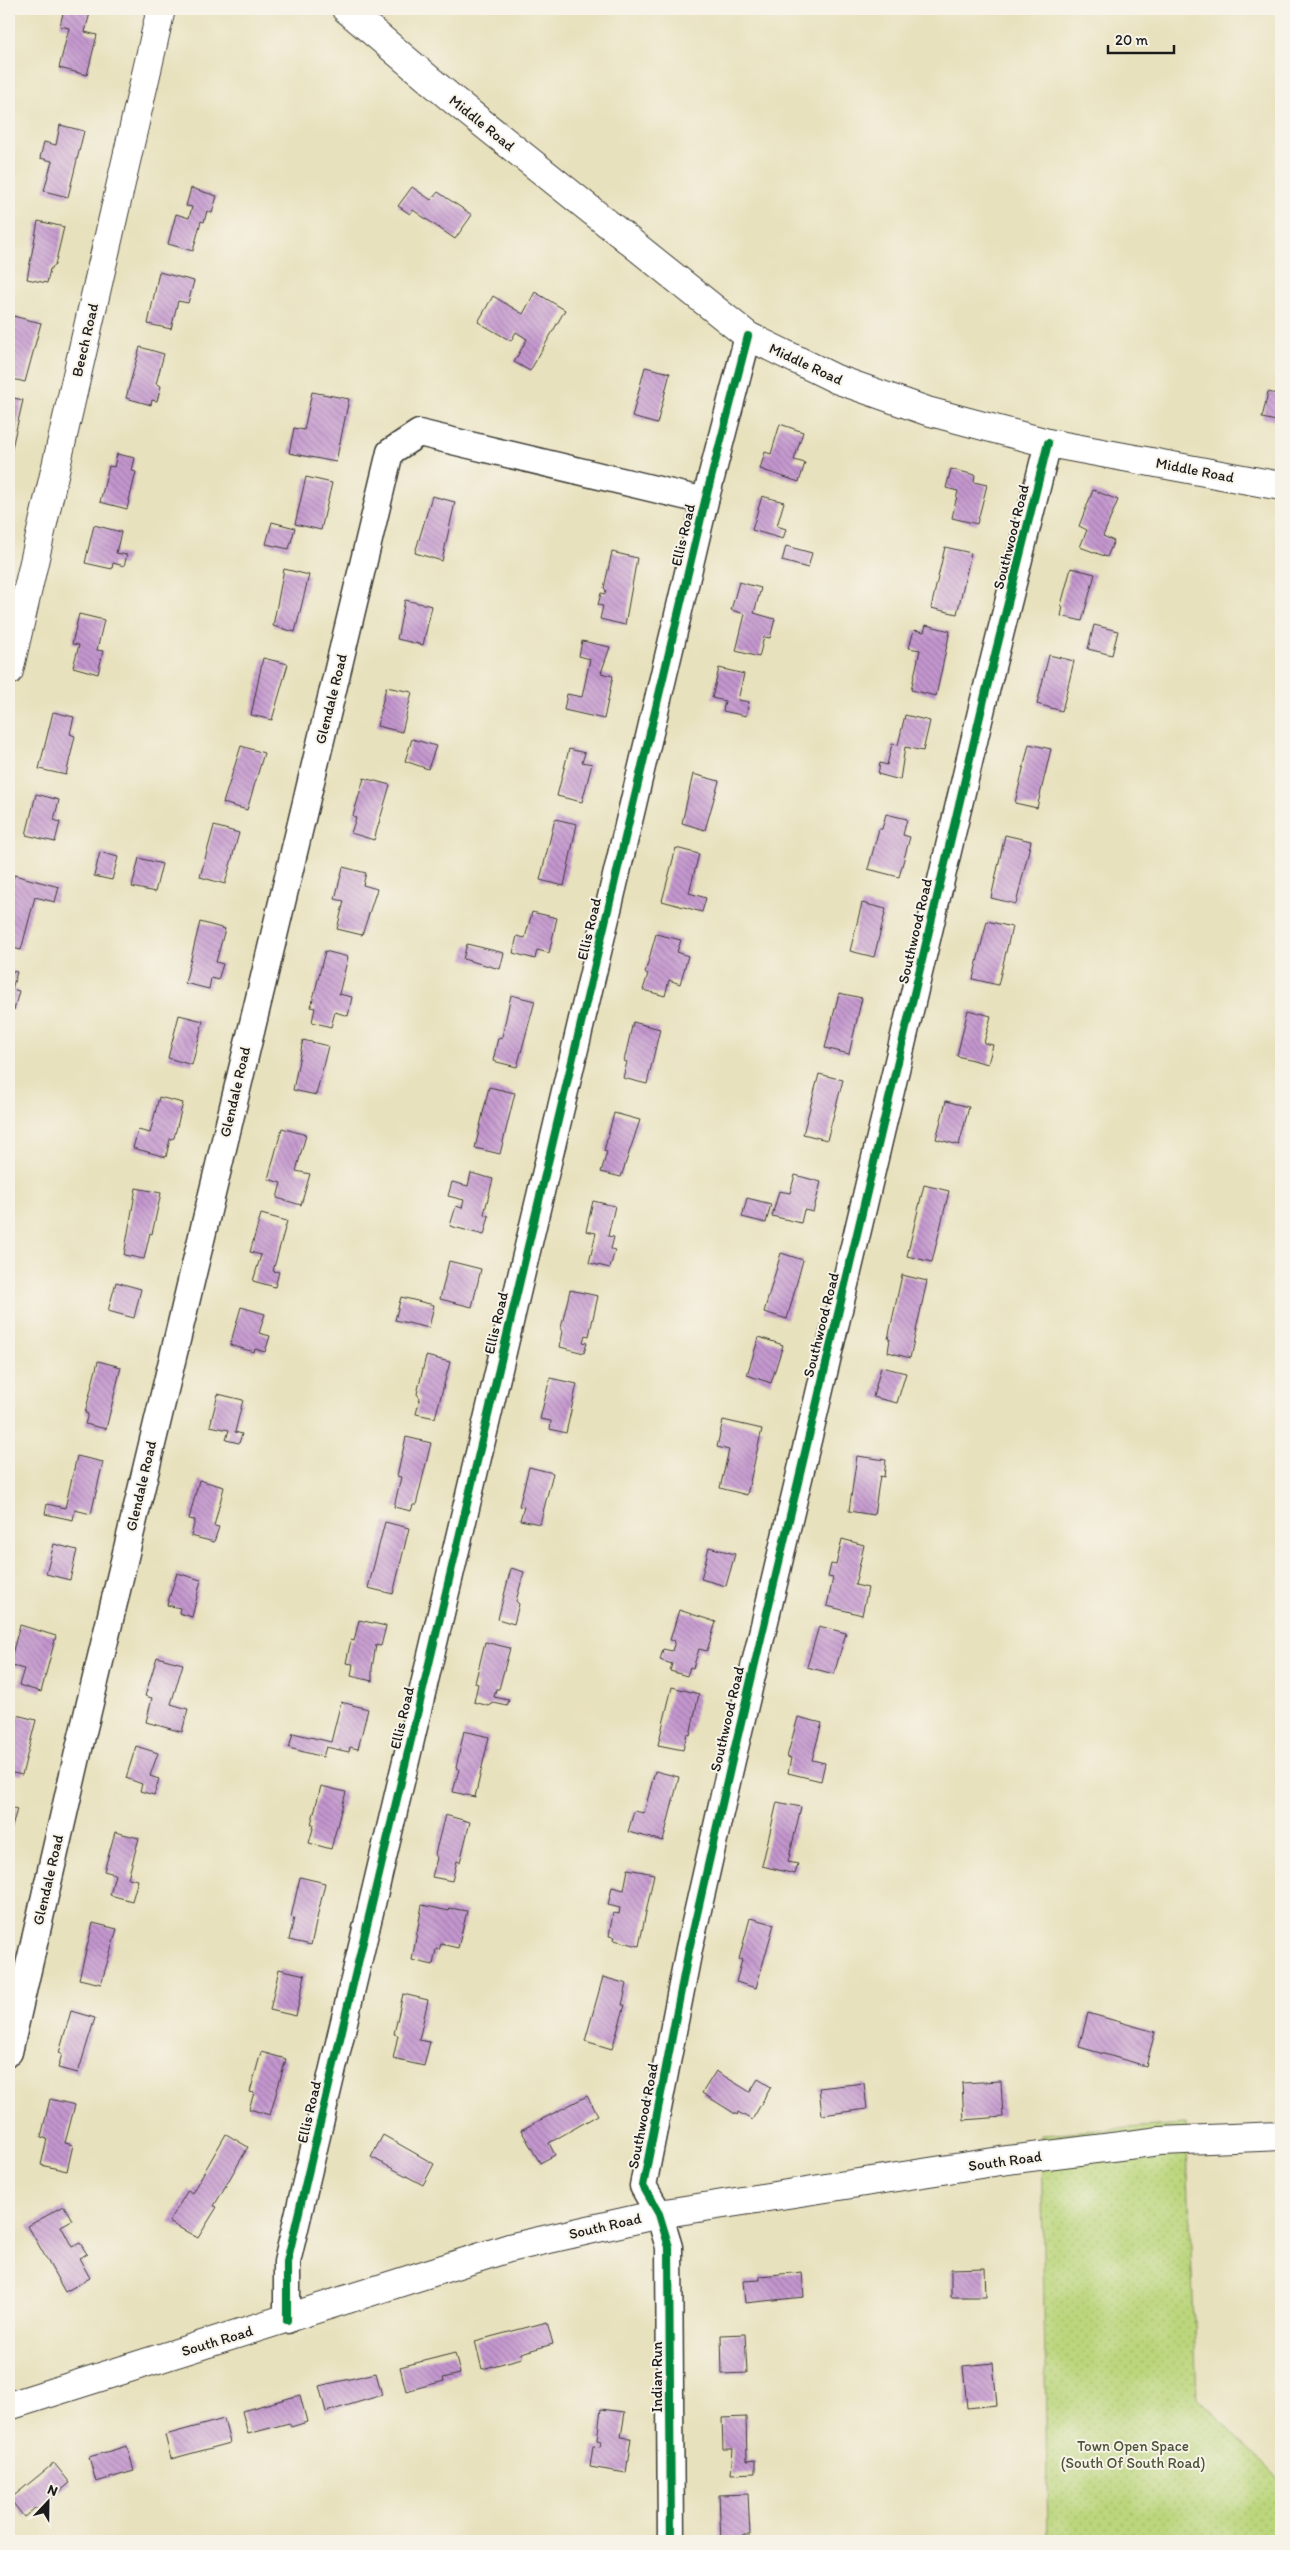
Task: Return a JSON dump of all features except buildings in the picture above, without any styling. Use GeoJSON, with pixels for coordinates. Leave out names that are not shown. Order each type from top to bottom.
{"type":"FeatureCollection","features":[{"type":"Feature","properties":{"kind":"street","name":"Beech Road"},"geometry":{"type":"LineString","coordinates":[[9,671],[160,9]]}},
{"type":"Feature","properties":{"kind":"street","name":"Middle Road"},"geometry":{"type":"LineString","coordinates":[[346,9],[451,98],[748,336],[836,379],[927,411],[1048,443],[1281,486]]}},
{"type":"Feature","properties":{"kind":"street","name":"Ellis Road"},"geometry":{"type":"LineString","coordinates":[[287,2320],[288,2262],[705,501],[748,336]]}},
{"type":"Feature","properties":{"kind":"street","name":"Glendale Road"},"geometry":{"type":"LineString","coordinates":[[9,2052],[79,1747],[390,452],[420,433],[705,501]]}},
{"type":"Feature","properties":{"kind":"street","name":"Southwood Road"},"geometry":{"type":"LineString","coordinates":[[659,2214],[643,2186],[689,1949],[804,1451],[1048,443]]}},
{"type":"Feature","properties":{"kind":"street","name":"South Road"},"geometry":{"type":"LineString","coordinates":[[9,2406],[287,2320],[509,2248],[659,2214],[1010,2160],[1160,2142],[1281,2136]]}},
{"type":"Feature","properties":{"kind":"street","name":"Indian Run"},"geometry":{"type":"LineString","coordinates":[[659,2214],[669,2247],[671,2541]]}},
{"type":"Feature","properties":{"kind":"green space","name":"Town Open Space (South Of South Road)"},"geometry":{"type":"Polygon","coordinates":[[[1186,2124],[1197,2397],[1281,2482],[1281,2541],[1048,2541],[1041,2134],[1186,2124]]]}},
{"type":"Feature","properties":{"kind":"cycle path"},"geometry":{"type":"LineString","coordinates":[[287,2320],[287,2262],[705,501],[748,336]]}},
{"type":"Feature","properties":{"kind":"cycle path"},"geometry":{"type":"LineString","coordinates":[[671,2541],[669,2247],[659,2214],[643,2186],[689,1949],[732,1760],[985,695],[1048,443]]}}]}
